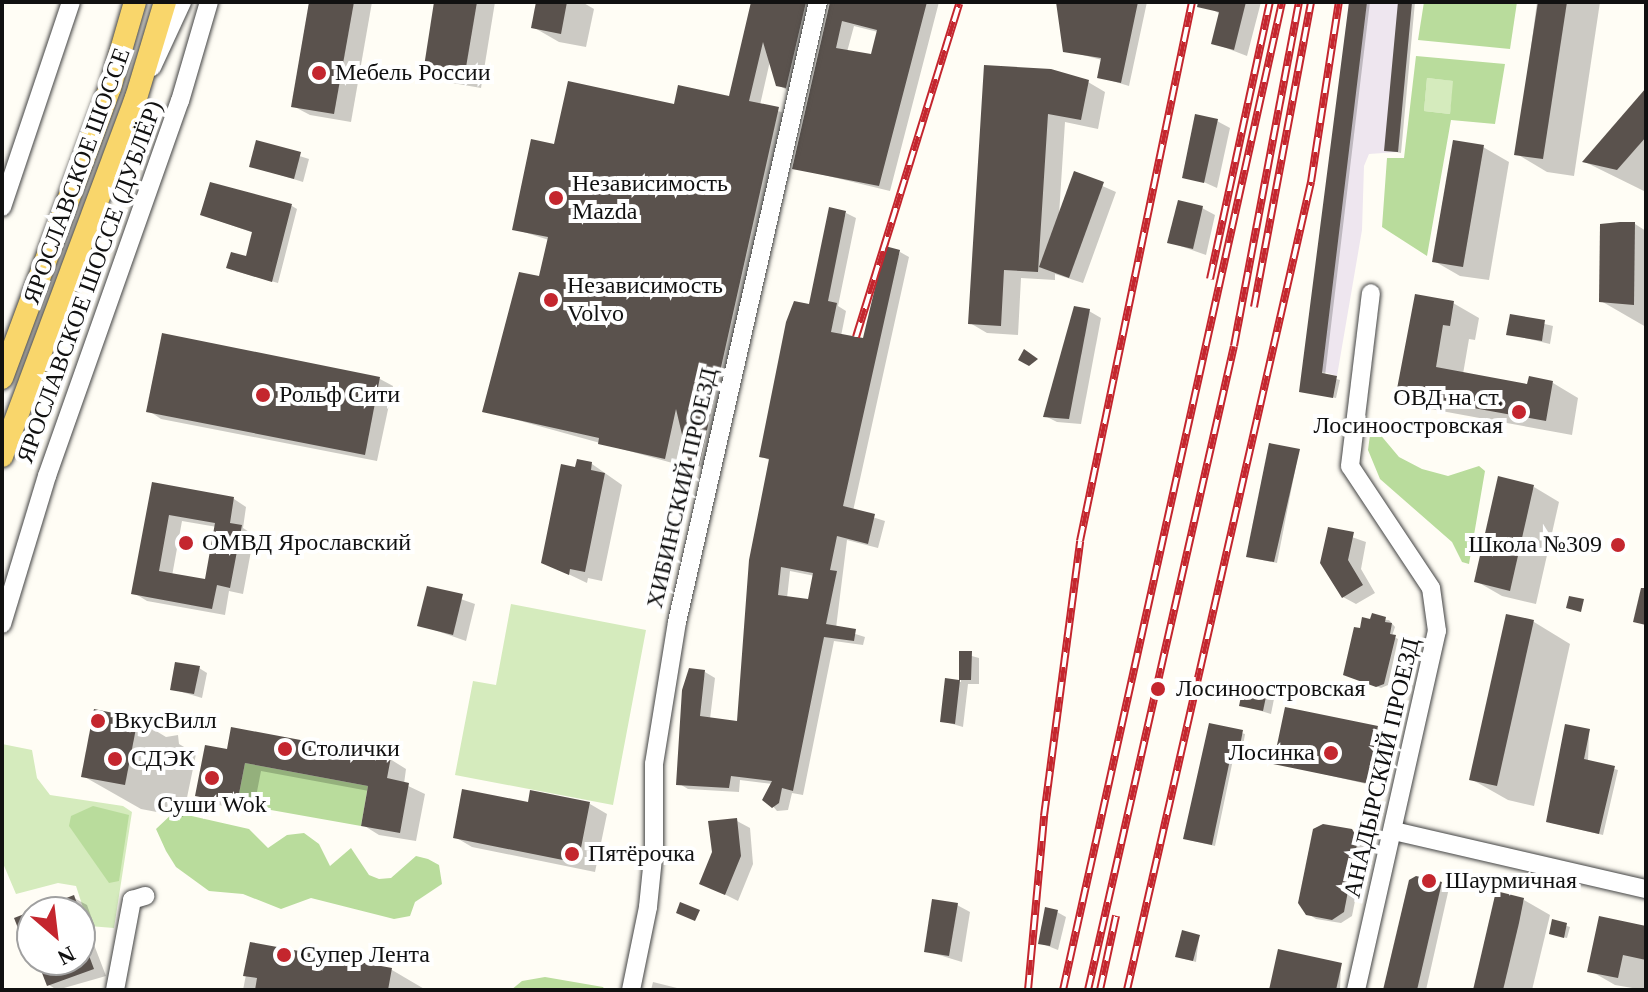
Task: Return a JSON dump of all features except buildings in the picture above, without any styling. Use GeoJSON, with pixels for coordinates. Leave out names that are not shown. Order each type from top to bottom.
{"type":"FeatureCollection","features":[{"type":"Feature","properties":{"kind":"main road","name":"ЯРОСЛАВСКОЕ ШОССЕ"},"geometry":{"type":"LineString","coordinates":[[2,378],[110,88],[135,2]]}},
{"type":"Feature","properties":{"kind":"main road","name":"ЯРОСЛАВСКОЕ ШОССЕ"},"geometry":{"type":"LineString","coordinates":[[2,456],[136,98],[165,2]]}},
{"type":"Feature","properties":{"kind":"street"},"geometry":{"type":"LineString","coordinates":[[2,207],[71,2]]}},
{"type":"Feature","properties":{"kind":"street"},"geometry":{"type":"LineString","coordinates":[[136,98],[182,2]]}},
{"type":"Feature","properties":{"kind":"street","name":"ЯРОСЛАВСКОЕ ШОССЕ (ДУБЛЁР)"},"geometry":{"type":"LineString","coordinates":[[2,624],[47,476],[180,101],[209,2]]}},
{"type":"Feature","properties":{"kind":"street","name":"ХИБИНСКИЙ ПРОЕЗД"},"geometry":{"type":"LineString","coordinates":[[631,990],[648,907],[654,764],[677,622],[818,2]]}},
{"type":"Feature","properties":{"kind":"street","name":"АНАДЫРСКИЙ ПРОЕЗД"},"geometry":{"type":"LineString","coordinates":[[1356,990],[1437,631],[1431,588],[1357,481],[1348,457],[1371,293]]}},
{"type":"Feature","properties":{"kind":"street"},"geometry":{"type":"LineString","coordinates":[[1394,831],[1646,889]]}},
{"type":"Feature","properties":{"kind":"street"},"geometry":{"type":"LineString","coordinates":[[115,990],[132,900],[145,896]]}},
{"type":"Feature","properties":{"kind":"shaded area"},"geometry":{"type":"Polygon","coordinates":[[[1349,2],[1412,2],[1398,152],[1369,154],[1364,166],[1362,230],[1337,376],[1305,366],[1349,2]]]}},
{"type":"Feature","properties":{"kind":"green space"},"geometry":{"type":"Polygon","coordinates":[[[1424,2],[1517,2],[1510,49],[1418,40],[1424,2]]]}},
{"type":"Feature","properties":{"kind":"green space"},"geometry":{"type":"Polygon","coordinates":[[[1416,56],[1505,64],[1495,124],[1451,120],[1427,256],[1382,227],[1387,158],[1404,158],[1416,56]],[[1427,78],[1424,111],[1450,114],[1453,81],[1427,78]]]}},
{"type":"Feature","properties":{"kind":"green space"},"geometry":{"type":"Polygon","coordinates":[[[1427,78],[1454,81],[1450,114],[1424,111],[1427,78]]]}},
{"type":"Feature","properties":{"kind":"green space"},"geometry":{"type":"Polygon","coordinates":[[[1378,432],[1399,457],[1422,469],[1448,476],[1479,466],[1485,471],[1469,564],[1462,562],[1452,542],[1380,479],[1368,450],[1370,435],[1378,432]]]}},
{"type":"Feature","properties":{"kind":"green space"},"geometry":{"type":"Polygon","coordinates":[[[511,604],[646,630],[613,805],[455,775],[473,681],[496,685],[511,604]]]}},
{"type":"Feature","properties":{"kind":"green space"},"geometry":{"type":"Polygon","coordinates":[[[2,744],[32,750],[37,778],[50,795],[123,806],[132,812],[114,928],[96,927],[96,896],[79,896],[76,886],[58,883],[16,894],[2,861],[2,744]]]}},
{"type":"Feature","properties":{"kind":"green space"},"geometry":{"type":"Polygon","coordinates":[[[245,763],[368,786],[361,826],[237,804],[245,763]]]}},
{"type":"Feature","properties":{"kind":"green space"},"geometry":{"type":"Polygon","coordinates":[[[93,806],[129,815],[119,881],[109,883],[69,826],[71,816],[93,806]]]}},
{"type":"Feature","properties":{"kind":"green space"},"geometry":{"type":"Polygon","coordinates":[[[174,812],[249,829],[268,848],[287,835],[304,833],[319,844],[330,866],[351,848],[369,875],[379,879],[391,878],[416,856],[428,859],[439,865],[442,884],[415,902],[410,916],[394,919],[311,898],[281,909],[243,894],[209,891],[176,867],[156,829],[174,812]]]}},
{"type":"Feature","properties":{"kind":"green space"},"geometry":{"type":"Polygon","coordinates":[[[545,977],[603,987],[605,990],[511,990],[522,981],[545,977]]]}},
{"type":"Feature","properties":{"kind":"railway"},"geometry":{"type":"LineString","coordinates":[[1028,990],[1044,816],[1080,541],[1192,2]]}},
{"type":"Feature","properties":{"kind":"railway"},"geometry":{"type":"LineString","coordinates":[[1210,279],[1270,2]]}},
{"type":"Feature","properties":{"kind":"railway"},"geometry":{"type":"LineString","coordinates":[[1063,990],[1282,2]]}},
{"type":"Feature","properties":{"kind":"railway"},"geometry":{"type":"LineString","coordinates":[[1088,990],[1234,346],[1299,2]]}},
{"type":"Feature","properties":{"kind":"railway"},"geometry":{"type":"LineString","coordinates":[[1254,307],[1311,2]]}},
{"type":"Feature","properties":{"kind":"railway"},"geometry":{"type":"LineString","coordinates":[[1127,990],[1311,182],[1339,2]]}},
{"type":"Feature","properties":{"kind":"railway"},"geometry":{"type":"LineString","coordinates":[[856,337],[959,4]]}},
{"type":"Feature","properties":{"kind":"railway"},"geometry":{"type":"LineString","coordinates":[[1100,990],[1116,916]]}},
{"type":"Feature","properties":{"kind":"place","name":"Мебель России"},"geometry":{"type":"Point","coordinates":[319,73]}},
{"type":"Feature","properties":{"kind":"place","name":"Независимость Mazda"},"geometry":{"type":"Point","coordinates":[556,198]}},
{"type":"Feature","properties":{"kind":"place","name":"Независимость Volvo"},"geometry":{"type":"Point","coordinates":[551,300]}},
{"type":"Feature","properties":{"kind":"place","name":"Рольф Сити"},"geometry":{"type":"Point","coordinates":[263,395]}},
{"type":"Feature","properties":{"kind":"place","name":"ОВД на ст. Лосиноостровская"},"geometry":{"type":"Point","coordinates":[1519,412]}},
{"type":"Feature","properties":{"kind":"place","name":"ОМВД Ярославский"},"geometry":{"type":"Point","coordinates":[186,543]}},
{"type":"Feature","properties":{"kind":"place","name":"Школа №309"},"geometry":{"type":"Point","coordinates":[1618,545]}},
{"type":"Feature","properties":{"kind":"place","name":"Лосиноостровская"},"geometry":{"type":"Point","coordinates":[1158,689]}},
{"type":"Feature","properties":{"kind":"place","name":"ВкусВилл"},"geometry":{"type":"Point","coordinates":[98,721]}},
{"type":"Feature","properties":{"kind":"place","name":"Столички"},"geometry":{"type":"Point","coordinates":[285,749]}},
{"type":"Feature","properties":{"kind":"place","name":"Лосинка"},"geometry":{"type":"Point","coordinates":[1331,753]}},
{"type":"Feature","properties":{"kind":"place","name":"СДЭК"},"geometry":{"type":"Point","coordinates":[115,759]}},
{"type":"Feature","properties":{"kind":"place","name":"Суши Wok"},"geometry":{"type":"Point","coordinates":[212,778]}},
{"type":"Feature","properties":{"kind":"place","name":"Пятёрочка"},"geometry":{"type":"Point","coordinates":[572,854]}},
{"type":"Feature","properties":{"kind":"place","name":"Шаурмичная"},"geometry":{"type":"Point","coordinates":[1429,881]}},
{"type":"Feature","properties":{"kind":"place","name":"Супер Лента"},"geometry":{"type":"Point","coordinates":[284,955]}}]}
